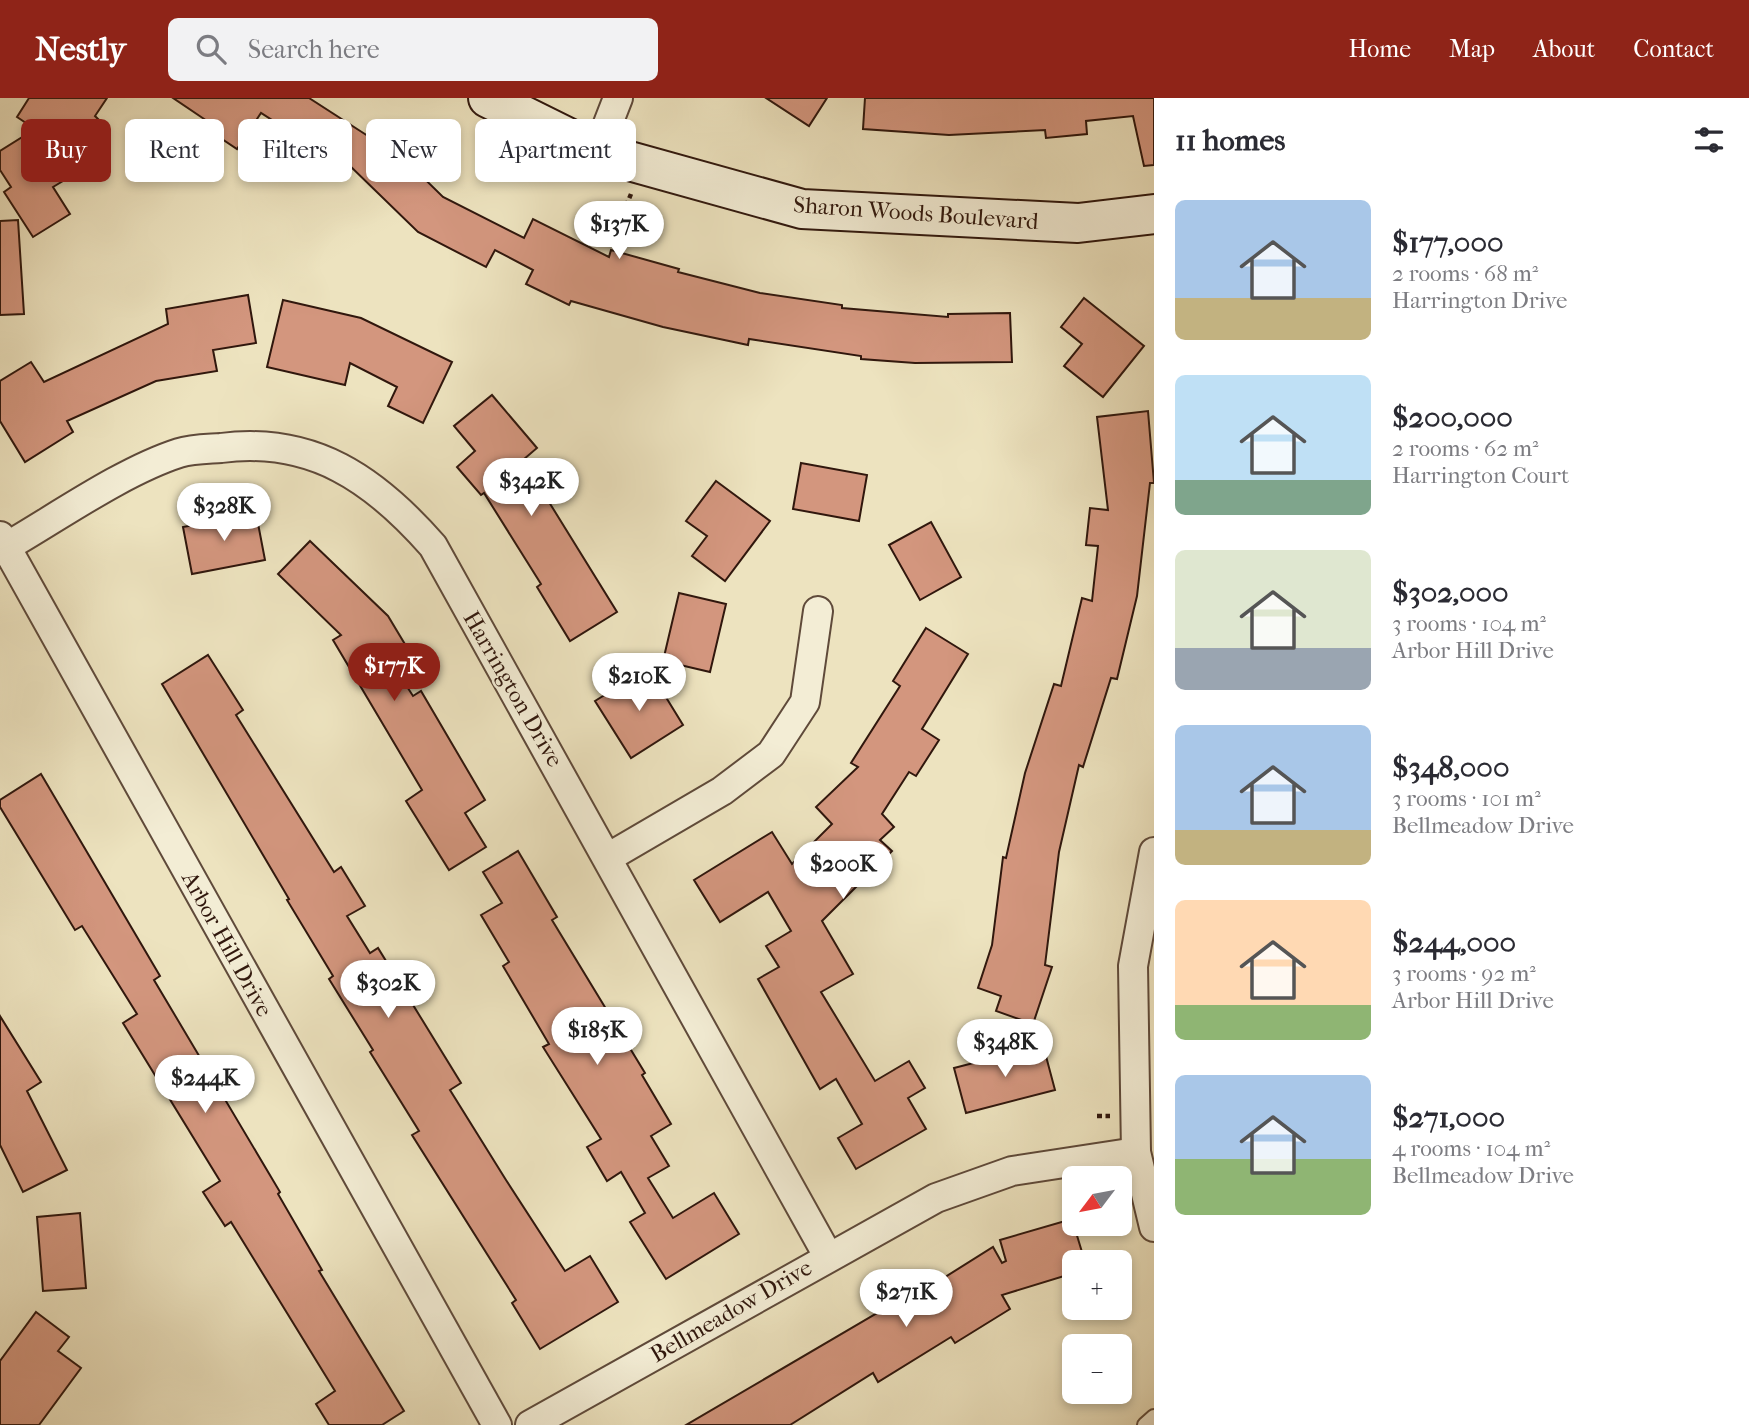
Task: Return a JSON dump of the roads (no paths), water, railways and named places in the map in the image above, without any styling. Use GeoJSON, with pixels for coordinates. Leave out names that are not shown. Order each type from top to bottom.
{"type":"FeatureCollection","features":[{"type":"Feature","properties":{"kind":"street","name":"Sharon Woods Boulevard"},"geometry":{"type":"LineString","coordinates":[[488,98],[530,119]]}},
{"type":"Feature","properties":{"kind":"street"},"geometry":{"type":"LineString","coordinates":[[610,119],[618,98]]}},
{"type":"Feature","properties":{"kind":"street","name":"Sharon Woods Boulevard"},"geometry":{"type":"LineString","coordinates":[[636,163],[802,209],[1077,223],[1154,214]]}},
{"type":"Feature","properties":{"kind":"street","name":"Harrington Drive"},"geometry":{"type":"LineString","coordinates":[[3,542],[141,470],[181,453],[252,444],[300,451],[342,469],[362,480],[400,509],[433,546],[828,1256]]}},
{"type":"Feature","properties":{"kind":"street","name":"Arbor Hill Drive"},"geometry":{"type":"LineString","coordinates":[[3,542],[497,1425]]}},
{"type":"Feature","properties":{"kind":"street"},"geometry":{"type":"LineString","coordinates":[[608,857],[722,791],[771,754],[805,702],[818,611]]}},
{"type":"Feature","properties":{"kind":"street"},"geometry":{"type":"LineString","coordinates":[[1154,852],[1133,966],[1136,1152],[1154,1227]]}},
{"type":"Feature","properties":{"kind":"street","name":"Bellmeadow Drive"},"geometry":{"type":"LineString","coordinates":[[530,1425],[936,1198],[1012,1171],[1136,1152]]}},
{"type":"Feature","properties":{"kind":"lane"},"geometry":{"type":"LineString","coordinates":[[1146,1425],[1154,1417]]}}]}
